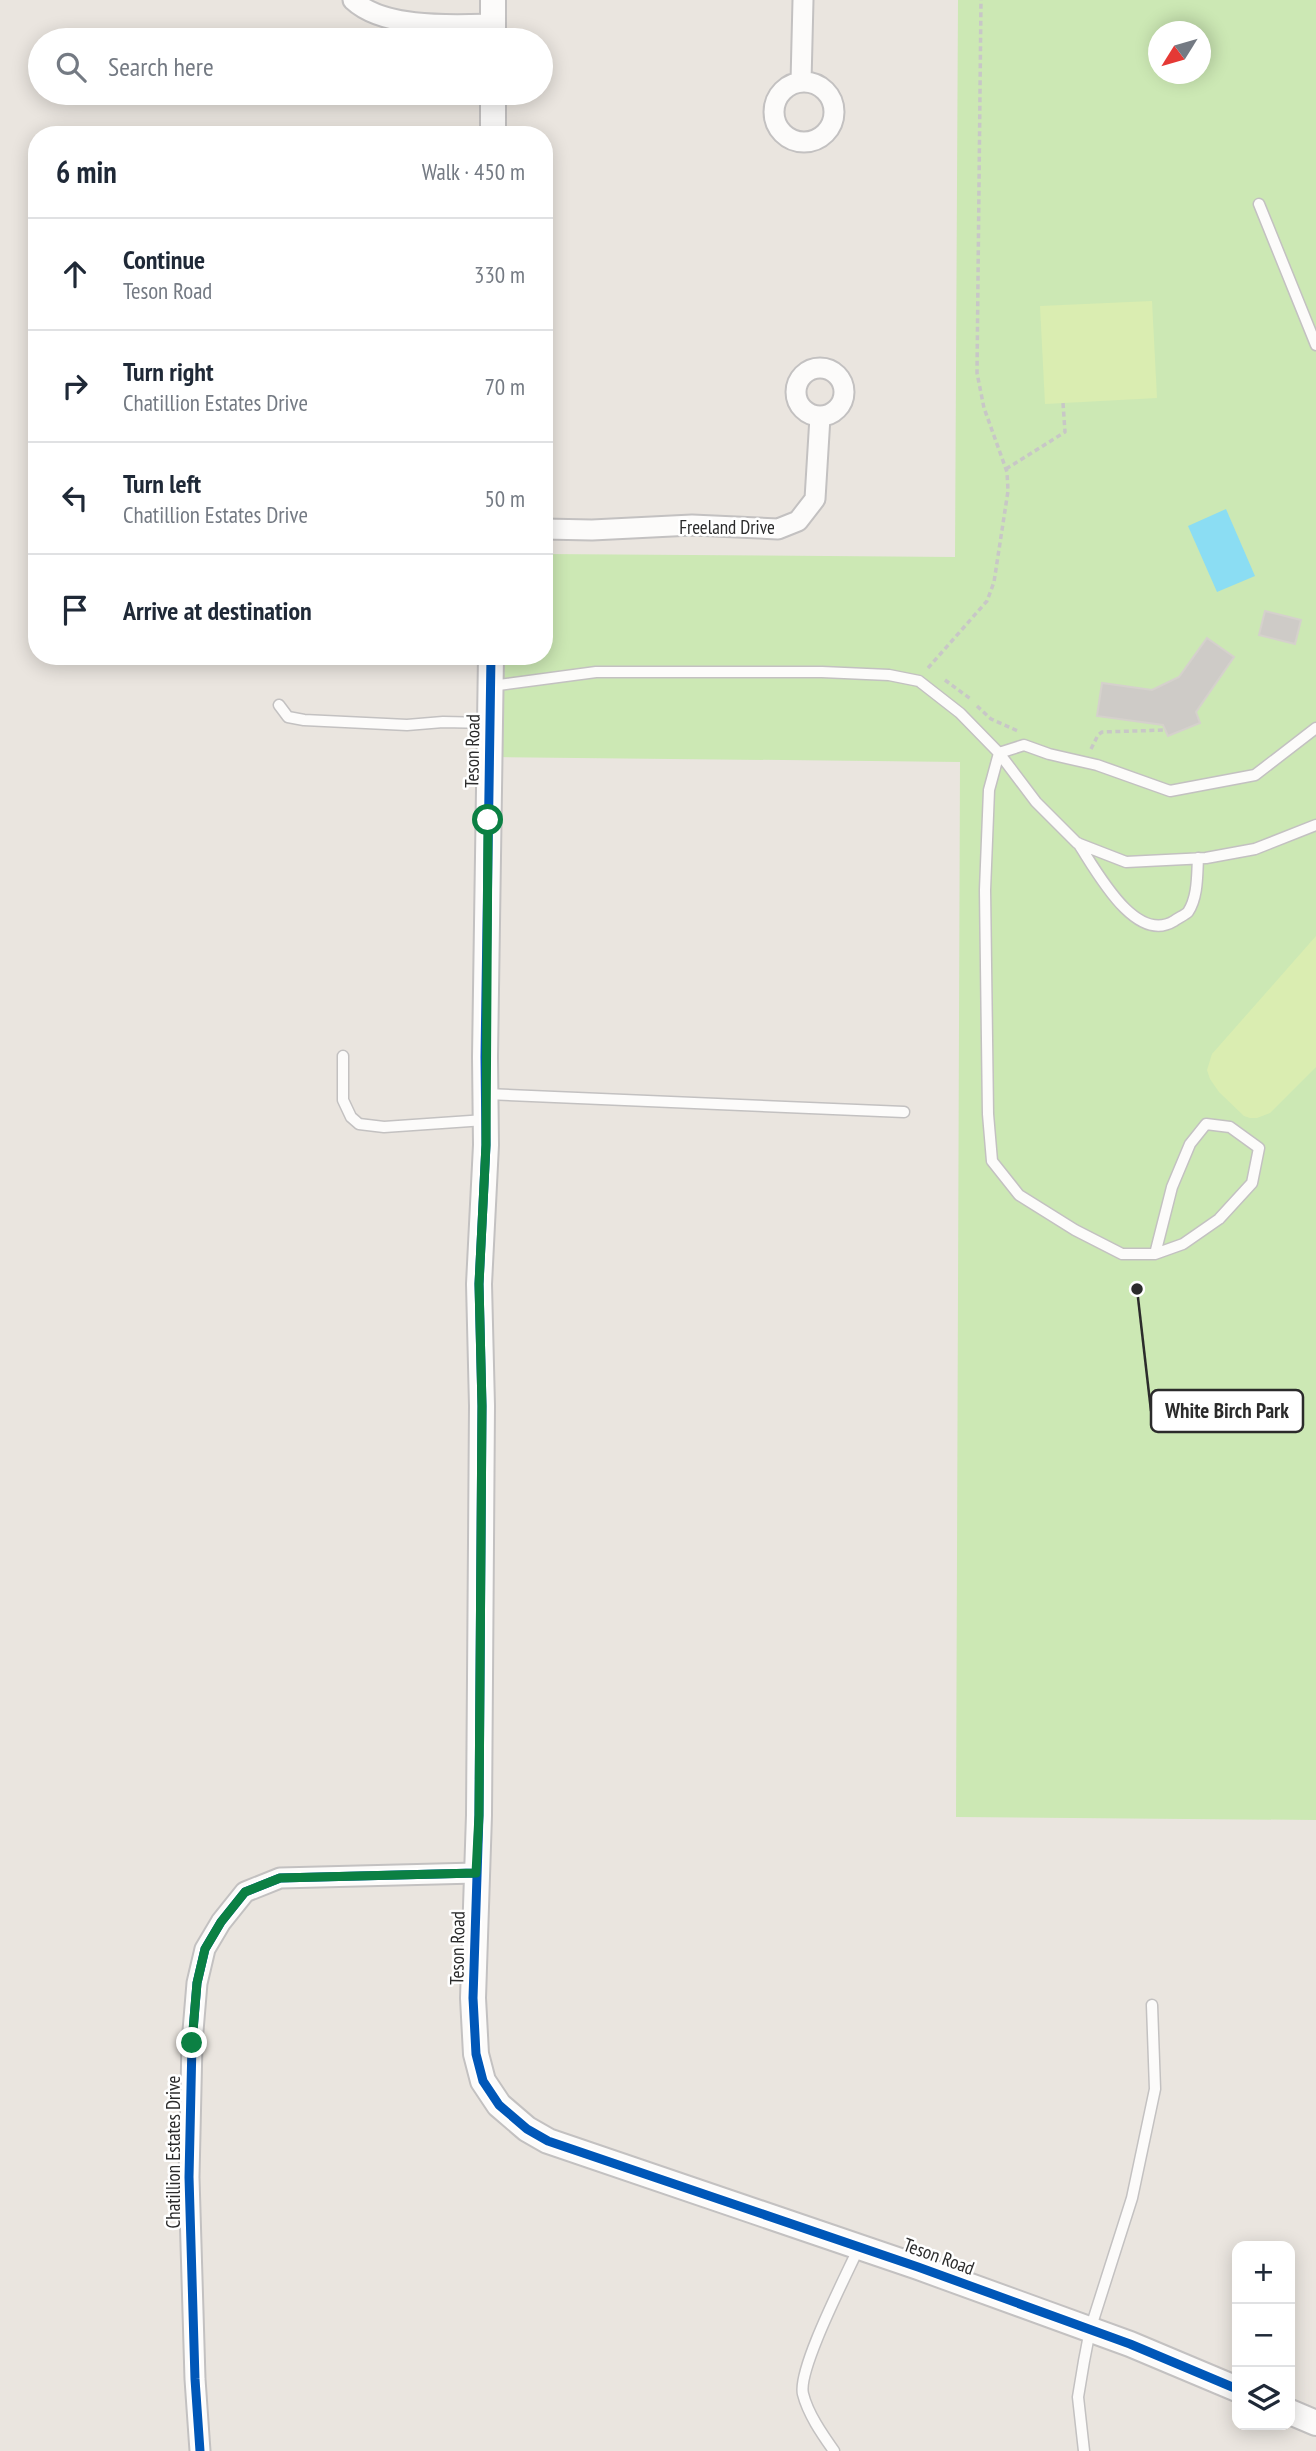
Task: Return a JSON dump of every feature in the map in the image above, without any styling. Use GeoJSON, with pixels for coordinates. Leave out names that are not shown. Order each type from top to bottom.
{"type":"FeatureCollection","features":[{"type":"Feature","properties":{"kind":"street"},"geometry":{"type":"LineString","coordinates":[[353,0],[379,14],[419,25],[493,22]]}},
{"type":"Feature","properties":{"kind":"street"},"geometry":{"type":"LineString","coordinates":[[801,82],[803,0]]}},
{"type":"Feature","properties":{"kind":"street"},"geometry":{"type":"LineString","coordinates":[[493,105],[493,126]]}},
{"type":"Feature","properties":{"kind":"street","name":"Freeland Drive"},"geometry":{"type":"LineString","coordinates":[[553,529],[692,525],[778,530],[798,521],[815,499],[820,417]]}},
{"type":"Feature","properties":{"kind":"street","name":"Teson Road"},"geometry":{"type":"LineString","coordinates":[[491,665],[486,1120],[479,1284],[482,1406],[479,1803],[473,1998],[476,2054],[483,2081],[499,2105],[527,2129],[548,2141],[673,2182],[1090,2330],[1232,2387]]}},
{"type":"Feature","properties":{"kind":"street","name":"Chatillion Estates Drive"},"geometry":{"type":"LineString","coordinates":[[200,2451],[188,2177],[192,2043],[197,1983],[205,1949],[221,1922],[245,1892],[280,1878],[476,1873]]}},
{"type":"Feature","properties":{"kind":"street"},"geometry":{"type":"LineString","coordinates":[[1295,2414],[1316,2423]]}},
{"type":"Feature","properties":{"kind":"lane"},"geometry":{"type":"LineString","coordinates":[[1259,204],[1316,345]]}},
{"type":"Feature","properties":{"kind":"lane"},"geometry":{"type":"LineString","coordinates":[[491,686],[596,672],[822,672],[889,675],[919,681],[961,713],[999,752],[1036,802],[1077,843],[1122,905],[1140,922],[1154,926],[1170,923],[1187,913],[1196,888],[1198,858]]}},
{"type":"Feature","properties":{"kind":"lane"},"geometry":{"type":"LineString","coordinates":[[279,705],[288,716],[304,720],[407,725],[443,722],[489,723]]}},
{"type":"Feature","properties":{"kind":"lane"},"geometry":{"type":"LineString","coordinates":[[999,752],[1024,745],[1097,765],[1170,791],[1255,775],[1316,729]]}},
{"type":"Feature","properties":{"kind":"lane"},"geometry":{"type":"LineString","coordinates":[[999,752],[989,790],[985,890],[988,1114],[992,1161],[1019,1195],[1075,1230],[1122,1254],[1154,1254],[1183,1244],[1219,1219],[1252,1183],[1259,1148],[1230,1127],[1206,1124],[1189,1144],[1172,1188],[1154,1254]]}},
{"type":"Feature","properties":{"kind":"lane"},"geometry":{"type":"LineString","coordinates":[[1077,843],[1126,862],[1198,858],[1255,849],[1316,825]]}},
{"type":"Feature","properties":{"kind":"lane"},"geometry":{"type":"LineString","coordinates":[[344,1056],[343,1101],[351,1117],[359,1124],[384,1127],[486,1120]]}},
{"type":"Feature","properties":{"kind":"lane"},"geometry":{"type":"LineString","coordinates":[[486,1094],[904,1112]]}},
{"type":"Feature","properties":{"kind":"lane"},"geometry":{"type":"LineString","coordinates":[[1084,2451],[1078,2397],[1090,2330],[1132,2198],[1156,2089],[1152,2005]]}},
{"type":"Feature","properties":{"kind":"lane"},"geometry":{"type":"LineString","coordinates":[[834,2451],[820,2430],[802,2392],[809,2359],[859,2247]]}},
{"type":"Feature","properties":{"kind":"path"},"geometry":{"type":"LineString","coordinates":[[934,673],[927,669],[987,601],[994,582],[1008,491],[1006,469],[984,408],[976,373],[981,0]]}},
{"type":"Feature","properties":{"kind":"path"},"geometry":{"type":"LineString","coordinates":[[1006,469],[1065,432],[1063,403]]}},
{"type":"Feature","properties":{"kind":"path"},"geometry":{"type":"LineString","coordinates":[[941,677],[953,684],[991,719],[1020,732]]}},
{"type":"Feature","properties":{"kind":"path"},"geometry":{"type":"LineString","coordinates":[[1085,752],[1091,749],[1102,732],[1166,730]]}},
{"type":"Feature","properties":{"kind":"green space"},"geometry":{"type":"Polygon","coordinates":[[[958,0],[1316,0],[1316,1820],[956,1817],[960,762],[496,757],[497,665],[553,665],[553,554],[955,557],[958,0]]]}},
{"type":"Feature","properties":{"kind":"green space"},"geometry":{"type":"Polygon","coordinates":[[[1152,301],[1157,398],[1045,404],[1040,306],[1152,301]]]}},
{"type":"Feature","properties":{"kind":"green space"},"geometry":{"type":"Polygon","coordinates":[[[1316,936],[1316,1067],[1270,1113],[1257,1118],[1244,1116],[1219,1092],[1210,1079],[1207,1070],[1212,1054],[1316,936]]]}},
{"type":"Feature","properties":{"kind":"water"},"geometry":{"type":"Polygon","coordinates":[[[1226,509],[1255,576],[1217,592],[1188,526],[1226,509]]]}},
{"type":"Feature","properties":{"kind":"building"},"geometry":{"type":"Polygon","coordinates":[[[1265,611],[1301,620],[1295,644],[1259,635],[1265,611]]]}},
{"type":"Feature","properties":{"kind":"building"},"geometry":{"type":"Polygon","coordinates":[[[1207,638],[1234,657],[1196,712],[1200,723],[1168,736],[1163,725],[1097,716],[1102,683],[1152,690],[1179,677],[1207,638]]]}},
{"type":"Feature","properties":{"kind":"cycle path"},"geometry":{"type":"LineString","coordinates":[[491,665],[486,1145],[479,1284],[482,1406],[479,1815],[473,1998],[476,2054],[483,2081],[499,2105],[527,2129],[548,2141],[918,2267],[1130,2344],[1232,2387]]}},
{"type":"Feature","properties":{"kind":"cycle path"},"geometry":{"type":"LineString","coordinates":[[200,2451],[195,2379],[189,2177],[192,2043],[197,1983],[205,1949],[221,1922],[245,1892],[280,1878],[476,1873]]}},
{"type":"Feature","properties":{"kind":"place","name":"White Birch Park"},"geometry":{"type":"Point","coordinates":[1137,1289]}},
{"type":"Feature","properties":{"kind":"route"},"geometry":{"type":"LineString","coordinates":[[192,2043],[197,1983],[205,1949],[221,1922],[245,1892],[280,1878],[476,1873],[479,1815],[482,1406],[479,1284],[486,1145],[488,820]]}}]}
